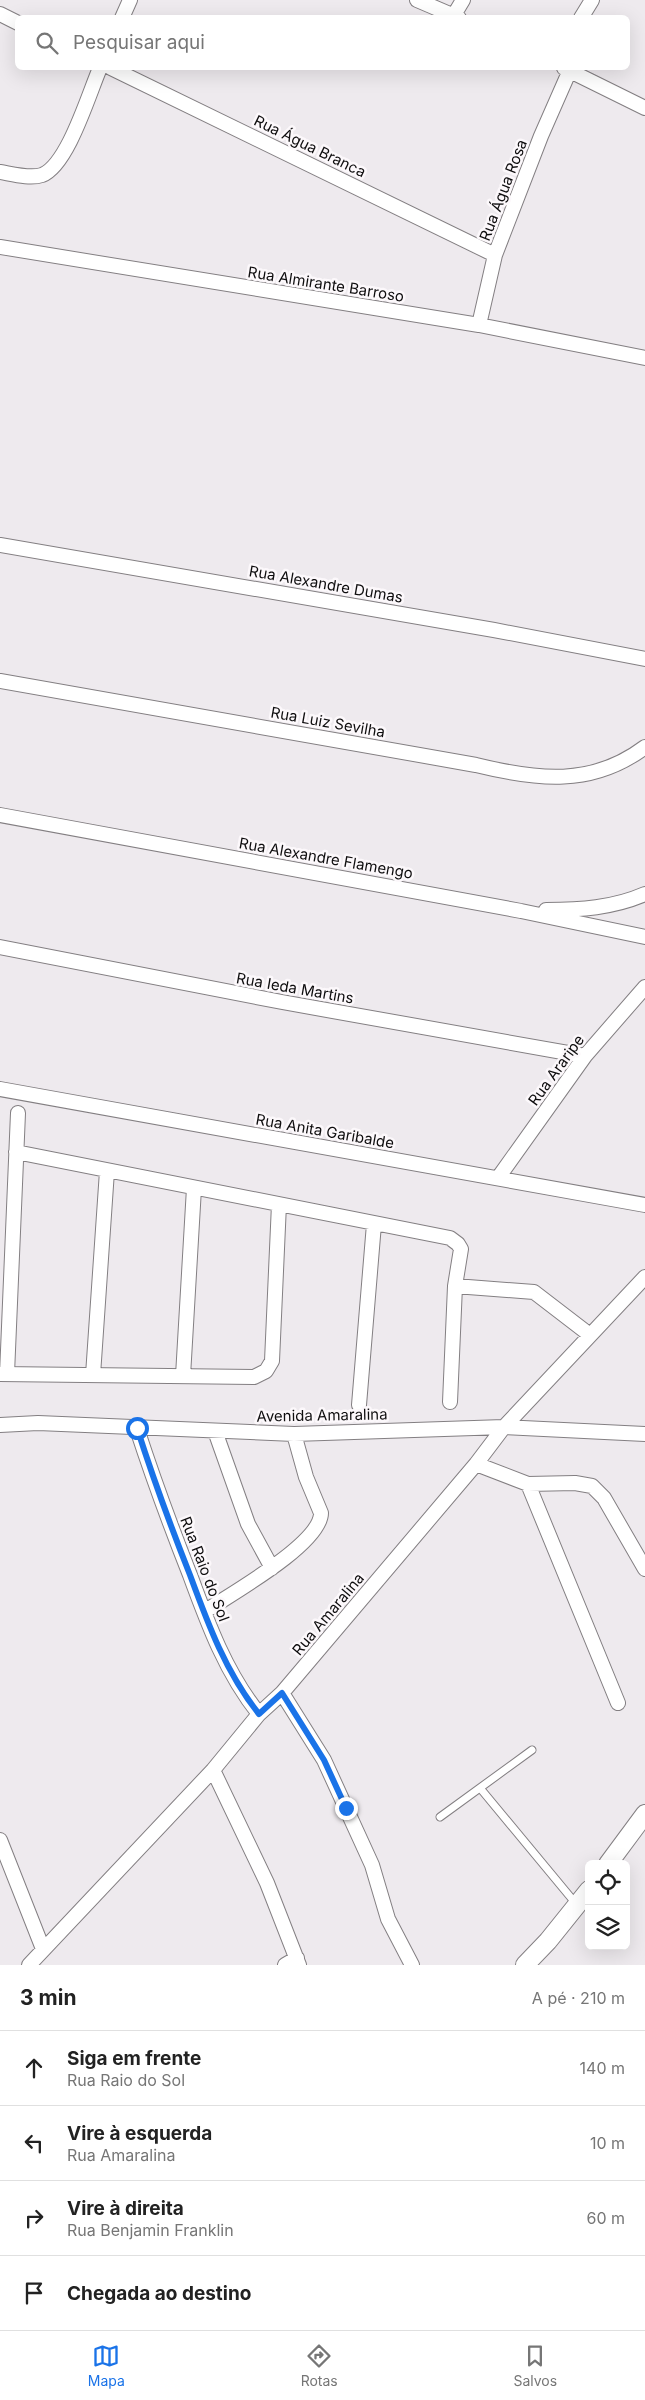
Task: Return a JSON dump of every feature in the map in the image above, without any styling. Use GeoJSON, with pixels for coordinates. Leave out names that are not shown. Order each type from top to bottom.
{"type":"FeatureCollection","features":[{"type":"Feature","properties":{"kind":"street"},"geometry":{"type":"LineString","coordinates":[[123,15],[130,0]]}},
{"type":"Feature","properties":{"kind":"street"},"geometry":{"type":"LineString","coordinates":[[417,0],[454,15]]}},
{"type":"Feature","properties":{"kind":"street"},"geometry":{"type":"LineString","coordinates":[[457,15],[462,0]]}},
{"type":"Feature","properties":{"kind":"street"},"geometry":{"type":"LineString","coordinates":[[584,15],[592,0]]}},
{"type":"Feature","properties":{"kind":"street"},"geometry":{"type":"LineString","coordinates":[[0,14],[15,22]]}},
{"type":"Feature","properties":{"kind":"street"},"geometry":{"type":"LineString","coordinates":[[0,172],[40,176],[48,172],[58,161],[68,144],[99,70]]}},
{"type":"Feature","properties":{"kind":"street","name":"Rua Água Branca"},"geometry":{"type":"LineString","coordinates":[[115,70],[495,255]]}},
{"type":"Feature","properties":{"kind":"street","name":"Rua Água Rosa"},"geometry":{"type":"LineString","coordinates":[[479,325],[495,255],[567,70]]}},
{"type":"Feature","properties":{"kind":"street"},"geometry":{"type":"LineString","coordinates":[[569,70],[645,108]]}},
{"type":"Feature","properties":{"kind":"street","name":"Rua Almirante Barroso"},"geometry":{"type":"LineString","coordinates":[[0,247],[479,325],[645,358]]}},
{"type":"Feature","properties":{"kind":"street","name":"Rua Alexandre Dumas"},"geometry":{"type":"LineString","coordinates":[[0,545],[494,630],[645,659]]}},
{"type":"Feature","properties":{"kind":"street","name":"Rua Luiz Sevilha"},"geometry":{"type":"LineString","coordinates":[[0,680],[476,765],[520,776],[562,778],[595,772],[633,756],[645,747]]}},
{"type":"Feature","properties":{"kind":"street","name":"Rua Alexandre Flamengo"},"geometry":{"type":"LineString","coordinates":[[0,815],[521,911],[645,937]]}},
{"type":"Feature","properties":{"kind":"street"},"geometry":{"type":"LineString","coordinates":[[521,911],[582,910],[612,905],[645,894]]}},
{"type":"Feature","properties":{"kind":"street","name":"Rua Ieda Martins"},"geometry":{"type":"LineString","coordinates":[[0,947],[282,1002],[584,1056]]}},
{"type":"Feature","properties":{"kind":"street","name":"Rua Araripe"},"geometry":{"type":"LineString","coordinates":[[498,1178],[584,1056],[645,987]]}},
{"type":"Feature","properties":{"kind":"street","name":"Rua Anita Garibalde"},"geometry":{"type":"LineString","coordinates":[[0,1088],[645,1205]]}},
{"type":"Feature","properties":{"kind":"street"},"geometry":{"type":"LineString","coordinates":[[18,1113],[4,1374],[254,1377],[266,1371],[272,1361],[279,1204]]}},
{"type":"Feature","properties":{"kind":"street"},"geometry":{"type":"LineString","coordinates":[[16,1152],[450,1238],[461,1249],[455,1286],[450,1402]]}},
{"type":"Feature","properties":{"kind":"street"},"geometry":{"type":"LineString","coordinates":[[93,1375],[107,1170]]}},
{"type":"Feature","properties":{"kind":"street"},"geometry":{"type":"LineString","coordinates":[[184,1376],[194,1188]]}},
{"type":"Feature","properties":{"kind":"street"},"geometry":{"type":"LineString","coordinates":[[359,1405],[374,1224]]}},
{"type":"Feature","properties":{"kind":"street","name":"Rua Amaralina"},"geometry":{"type":"LineString","coordinates":[[32,1964],[43,1949],[213,1770],[259,1714],[282,1693],[476,1464],[504,1427],[645,1277]]}},
{"type":"Feature","properties":{"kind":"street"},"geometry":{"type":"LineString","coordinates":[[455,1286],[534,1292],[590,1336]]}},
{"type":"Feature","properties":{"kind":"street","name":"Avenida Amaralina"},"geometry":{"type":"LineString","coordinates":[[0,1425],[38,1423],[294,1434],[504,1427],[645,1434]]}},
{"type":"Feature","properties":{"kind":"street","name":"Rua Raio do Sol"},"geometry":{"type":"LineString","coordinates":[[137,1428],[157,1491],[204,1612],[236,1680],[259,1714]]}},
{"type":"Feature","properties":{"kind":"street"},"geometry":{"type":"LineString","coordinates":[[215,1431],[248,1524],[272,1568]]}},
{"type":"Feature","properties":{"kind":"street"},"geometry":{"type":"LineString","coordinates":[[204,1612],[287,1557],[321,1519],[321,1513],[306,1477],[294,1434]]}},
{"type":"Feature","properties":{"kind":"street"},"geometry":{"type":"LineString","coordinates":[[476,1464],[528,1484],[576,1483],[592,1486],[604,1498],[645,1569]]}},
{"type":"Feature","properties":{"kind":"street"},"geometry":{"type":"LineString","coordinates":[[528,1484],[618,1704]]}},
{"type":"Feature","properties":{"kind":"street"},"geometry":{"type":"LineString","coordinates":[[282,1693],[324,1760],[372,1865],[388,1919],[412,1965]]}},
{"type":"Feature","properties":{"kind":"street"},"geometry":{"type":"LineString","coordinates":[[213,1770],[267,1883],[294,1963]]}},
{"type":"Feature","properties":{"kind":"street"},"geometry":{"type":"LineString","coordinates":[[611,1860],[645,1814]]}},
{"type":"Feature","properties":{"kind":"street"},"geometry":{"type":"LineString","coordinates":[[0,1840],[43,1949]]}},
{"type":"Feature","properties":{"kind":"street"},"geometry":{"type":"LineString","coordinates":[[525,1965],[585,1895]]}},
{"type":"Feature","properties":{"kind":"lane"},"geometry":{"type":"LineString","coordinates":[[440,1817],[532,1750]]}},
{"type":"Feature","properties":{"kind":"lane"},"geometry":{"type":"LineString","coordinates":[[480,1788],[578,1905]]}},
{"type":"Feature","properties":{"kind":"route"},"geometry":{"type":"LineString","coordinates":[[137,1428],[157,1491],[213,1636],[236,1680],[246,1698],[259,1714],[282,1693],[324,1760],[346,1808]]}}]}
